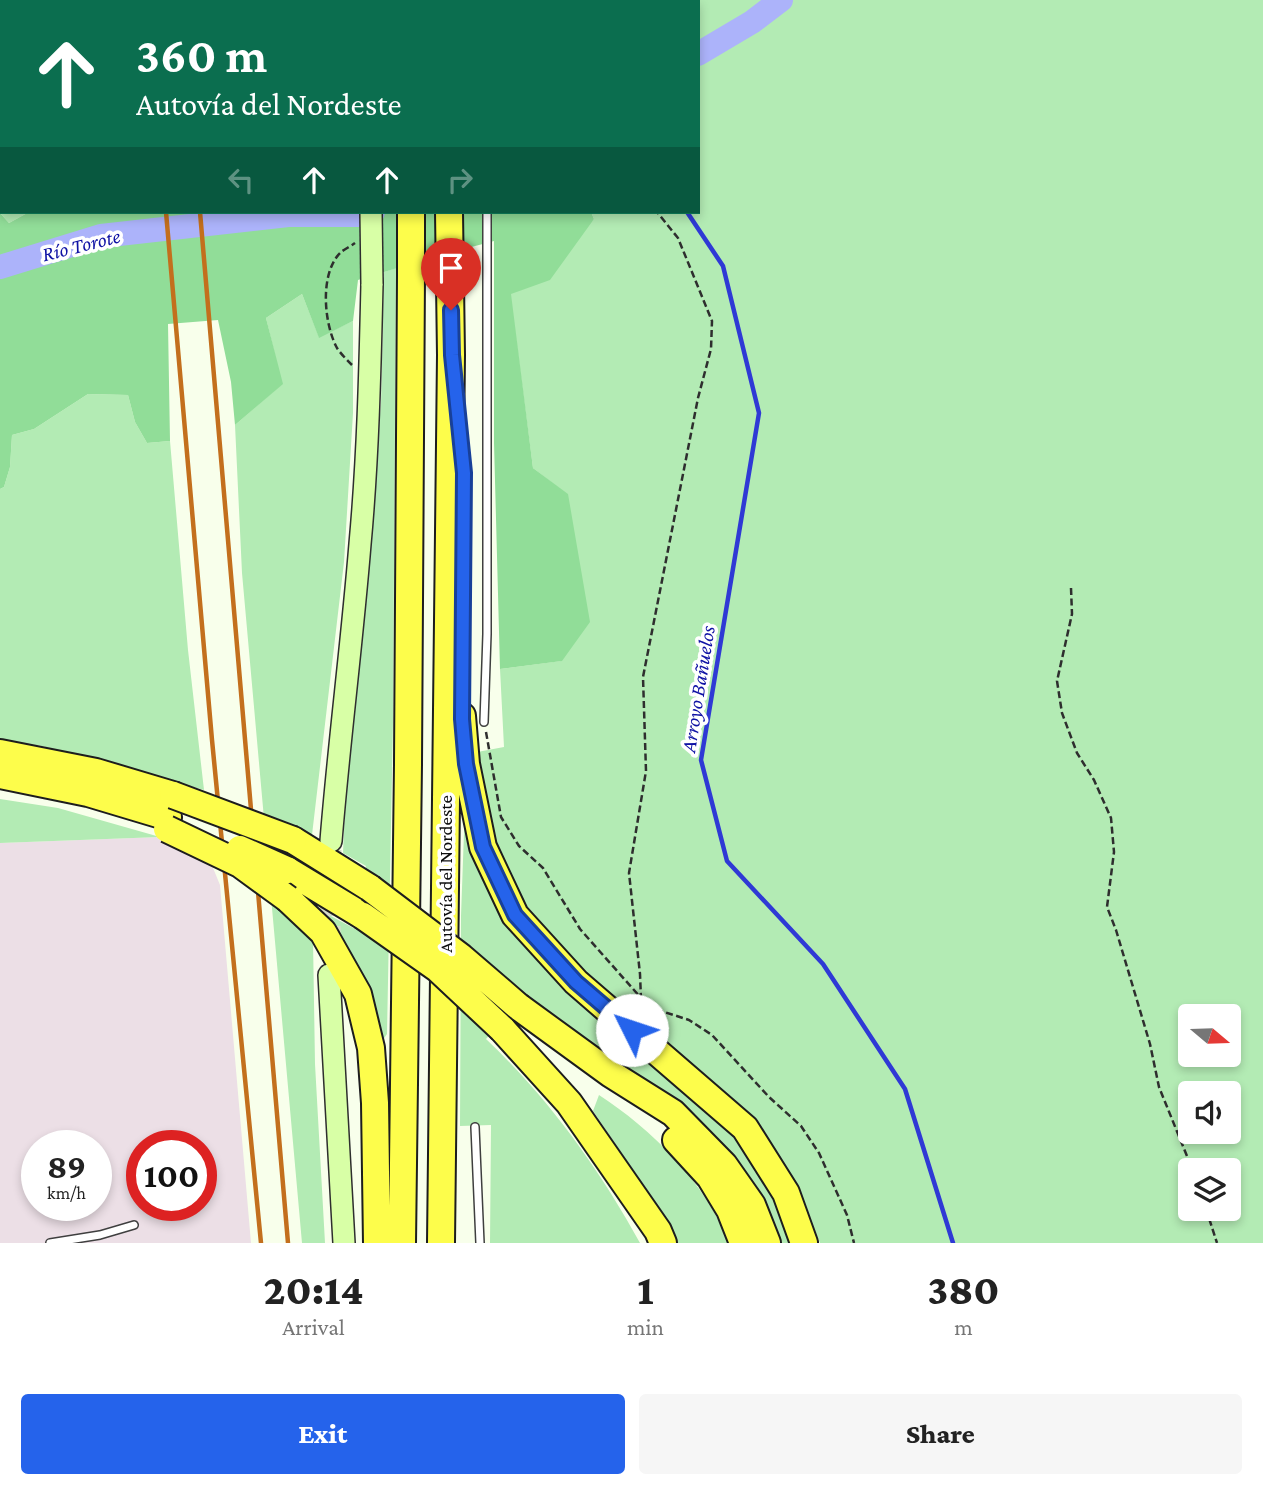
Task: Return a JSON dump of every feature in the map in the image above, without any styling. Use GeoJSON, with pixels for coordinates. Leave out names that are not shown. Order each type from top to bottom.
{"type":"FeatureCollection","features":[{"type":"Feature","properties":{"kind":"highway","name":"Autovía del Nordeste"},"geometry":{"type":"LineString","coordinates":[[402,1243],[411,214]]}},
{"type":"Feature","properties":{"kind":"highway","name":"Autovía del Nordeste"},"geometry":{"type":"LineString","coordinates":[[441,1243],[452,355],[449,214]]}},
{"type":"Feature","properties":{"kind":"highway"},"geometry":{"type":"LineString","coordinates":[[452,355],[464,473],[462,719],[466,764],[483,847],[515,915],[576,982],[745,1128],[786,1193],[804,1243]]}},
{"type":"Feature","properties":{"kind":"highway"},"geometry":{"type":"LineString","coordinates":[[0,753],[96,772],[169,814],[287,870],[363,916],[438,970],[502,1029],[569,1103],[658,1231],[663,1243]]}},
{"type":"Feature","properties":{"kind":"highway"},"geometry":{"type":"LineString","coordinates":[[0,775],[293,840],[370,888],[461,957],[519,1007],[611,1074],[673,1113],[724,1165],[752,1205],[767,1243]]}},
{"type":"Feature","properties":{"kind":"highway"},"geometry":{"type":"LineString","coordinates":[[0,786],[87,804],[169,814],[288,899],[323,932],[358,994],[371,1048],[375,1103],[377,1243]]}},
{"type":"Feature","properties":{"kind":"highway"},"geometry":{"type":"LineString","coordinates":[[519,1007],[565,1055],[662,1125],[710,1177],[730,1210],[743,1243]]}},
{"type":"Feature","properties":{"kind":"street"},"geometry":{"type":"LineString","coordinates":[[331,841],[360,543],[370,375],[371,214]]}},
{"type":"Feature","properties":{"kind":"street"},"geometry":{"type":"LineString","coordinates":[[329,975],[344,1243]]}},
{"type":"Feature","properties":{"kind":"lane"},"geometry":{"type":"LineString","coordinates":[[484,722],[487,634],[486,214]]}},
{"type":"Feature","properties":{"kind":"lane"},"geometry":{"type":"LineString","coordinates":[[475,1127],[480,1243]]}},
{"type":"Feature","properties":{"kind":"lane"},"geometry":{"type":"LineString","coordinates":[[50,1243],[100,1235],[134,1225]]}},
{"type":"Feature","properties":{"kind":"path"},"geometry":{"type":"LineString","coordinates":[[632,1030],[641,999],[629,873],[646,771],[643,677],[657,598],[711,349],[712,321],[678,237],[659,214]]}},
{"type":"Feature","properties":{"kind":"path"},"geometry":{"type":"LineString","coordinates":[[362,238],[339,254],[330,272],[325,295],[329,329],[338,350],[354,368],[370,375]]}},
{"type":"Feature","properties":{"kind":"path"},"geometry":{"type":"LineString","coordinates":[[1071,588],[1072,614],[1058,681],[1062,713],[1077,753],[1094,780],[1111,818],[1114,852],[1107,907],[1150,1044],[1159,1087],[1188,1158]]}},
{"type":"Feature","properties":{"kind":"path"},"geometry":{"type":"LineString","coordinates":[[484,722],[500,817],[519,846],[543,867],[580,929],[649,1007],[689,1020],[712,1035],[769,1097],[801,1126],[819,1153],[842,1203],[854,1243]]}},
{"type":"Feature","properties":{"kind":"path"},"geometry":{"type":"LineString","coordinates":[[1210,1221],[1217,1243]]}},
{"type":"Feature","properties":{"kind":"shaded area"},"geometry":{"type":"Polygon","coordinates":[[[160,837],[211,863],[220,885],[251,1243],[0,1243],[0,843],[160,837]]]}},
{"type":"Feature","properties":{"kind":"green space"},"geometry":{"type":"Polygon","coordinates":[[[700,0],[1263,0],[1263,1243],[820,1243],[794,1182],[757,1122],[703,1073],[618,1011],[538,932],[498,857],[472,753],[504,747],[500,669],[561,661],[568,495],[533,468],[510,293],[594,219],[592,214],[700,214],[700,0]]]}},
{"type":"Feature","properties":{"kind":"green space"},"geometry":{"type":"Polygon","coordinates":[[[0,214],[9,223],[25,214],[592,214],[594,219],[550,280],[511,294],[533,468],[568,494],[590,622],[562,661],[500,669],[494,443],[494,241],[358,280],[353,321],[319,338],[302,294],[266,318],[283,384],[235,425],[231,382],[218,320],[168,324],[170,441],[147,443],[135,422],[128,395],[88,394],[34,429],[12,435],[10,467],[4,487],[0,489],[0,214]]]}},
{"type":"Feature","properties":{"kind":"green space"},"geometry":{"type":"Polygon","coordinates":[[[1,214],[25,214],[9,223],[1,214]]]}},
{"type":"Feature","properties":{"kind":"green space"},"geometry":{"type":"Polygon","coordinates":[[[396,268],[393,722],[387,1034],[380,1044],[316,908],[357,930],[366,866],[343,853],[345,805],[381,403],[384,272],[396,268]]]}},
{"type":"Feature","properties":{"kind":"green space"},"geometry":{"type":"Polygon","coordinates":[[[302,294],[319,337],[353,321],[353,413],[344,562],[312,835],[280,824],[283,912],[313,939],[315,1064],[325,1243],[302,1243],[242,573],[235,425],[282,384],[266,318],[302,294]]]}},
{"type":"Feature","properties":{"kind":"green space"},"geometry":{"type":"Polygon","coordinates":[[[88,394],[128,395],[135,422],[147,443],[170,441],[188,650],[204,790],[42,746],[0,740],[0,489],[4,487],[10,467],[12,435],[34,429],[88,394]]]}},
{"type":"Feature","properties":{"kind":"green space"},"geometry":{"type":"Polygon","coordinates":[[[0,799],[58,808],[160,837],[0,843],[0,799]]]}},
{"type":"Feature","properties":{"kind":"green space"},"geometry":{"type":"Polygon","coordinates":[[[465,804],[500,901],[691,1088],[762,1164],[798,1243],[777,1243],[745,1177],[710,1130],[639,1077],[575,1037],[526,995],[486,1039],[531,1086],[571,1135],[640,1243],[490,1243],[491,1125],[460,1126],[461,916],[465,804]]]}},
{"type":"Feature","properties":{"kind":"green space"},"geometry":{"type":"Polygon","coordinates":[[[599,1095],[638,1124],[675,1159],[707,1200],[728,1243],[675,1243],[635,1173],[593,1111],[599,1095]]]}},
{"type":"Feature","properties":{"kind":"waterway","name":"Río Torote"},"geometry":{"type":"LineString","coordinates":[[700,53],[752,22],[781,0]]}},
{"type":"Feature","properties":{"kind":"waterway","name":"Río Torote"},"geometry":{"type":"LineString","coordinates":[[0,267],[101,236],[288,215],[368,214]]}},
{"type":"Feature","properties":{"kind":"waterway","name":"Arroyo Bañuelos"},"geometry":{"type":"LineString","coordinates":[[688,214],[723,266],[759,413],[701,760],[727,861],[823,964],[905,1089],[953,1243]]}},
{"type":"Feature","properties":{"kind":"tunnel"},"geometry":{"type":"LineString","coordinates":[[330,947],[331,850]]}},
{"type":"Feature","properties":{"kind":"railway"},"geometry":{"type":"LineString","coordinates":[[166,214],[212,740],[261,1243]]}},
{"type":"Feature","properties":{"kind":"railway"},"geometry":{"type":"LineString","coordinates":[[200,214],[288,1243]]}},
{"type":"Feature","properties":{"kind":"route"},"geometry":{"type":"LineString","coordinates":[[451,310],[452,355],[464,473],[462,719],[466,764],[483,847],[515,915],[576,982],[632,1030]]}}]}
